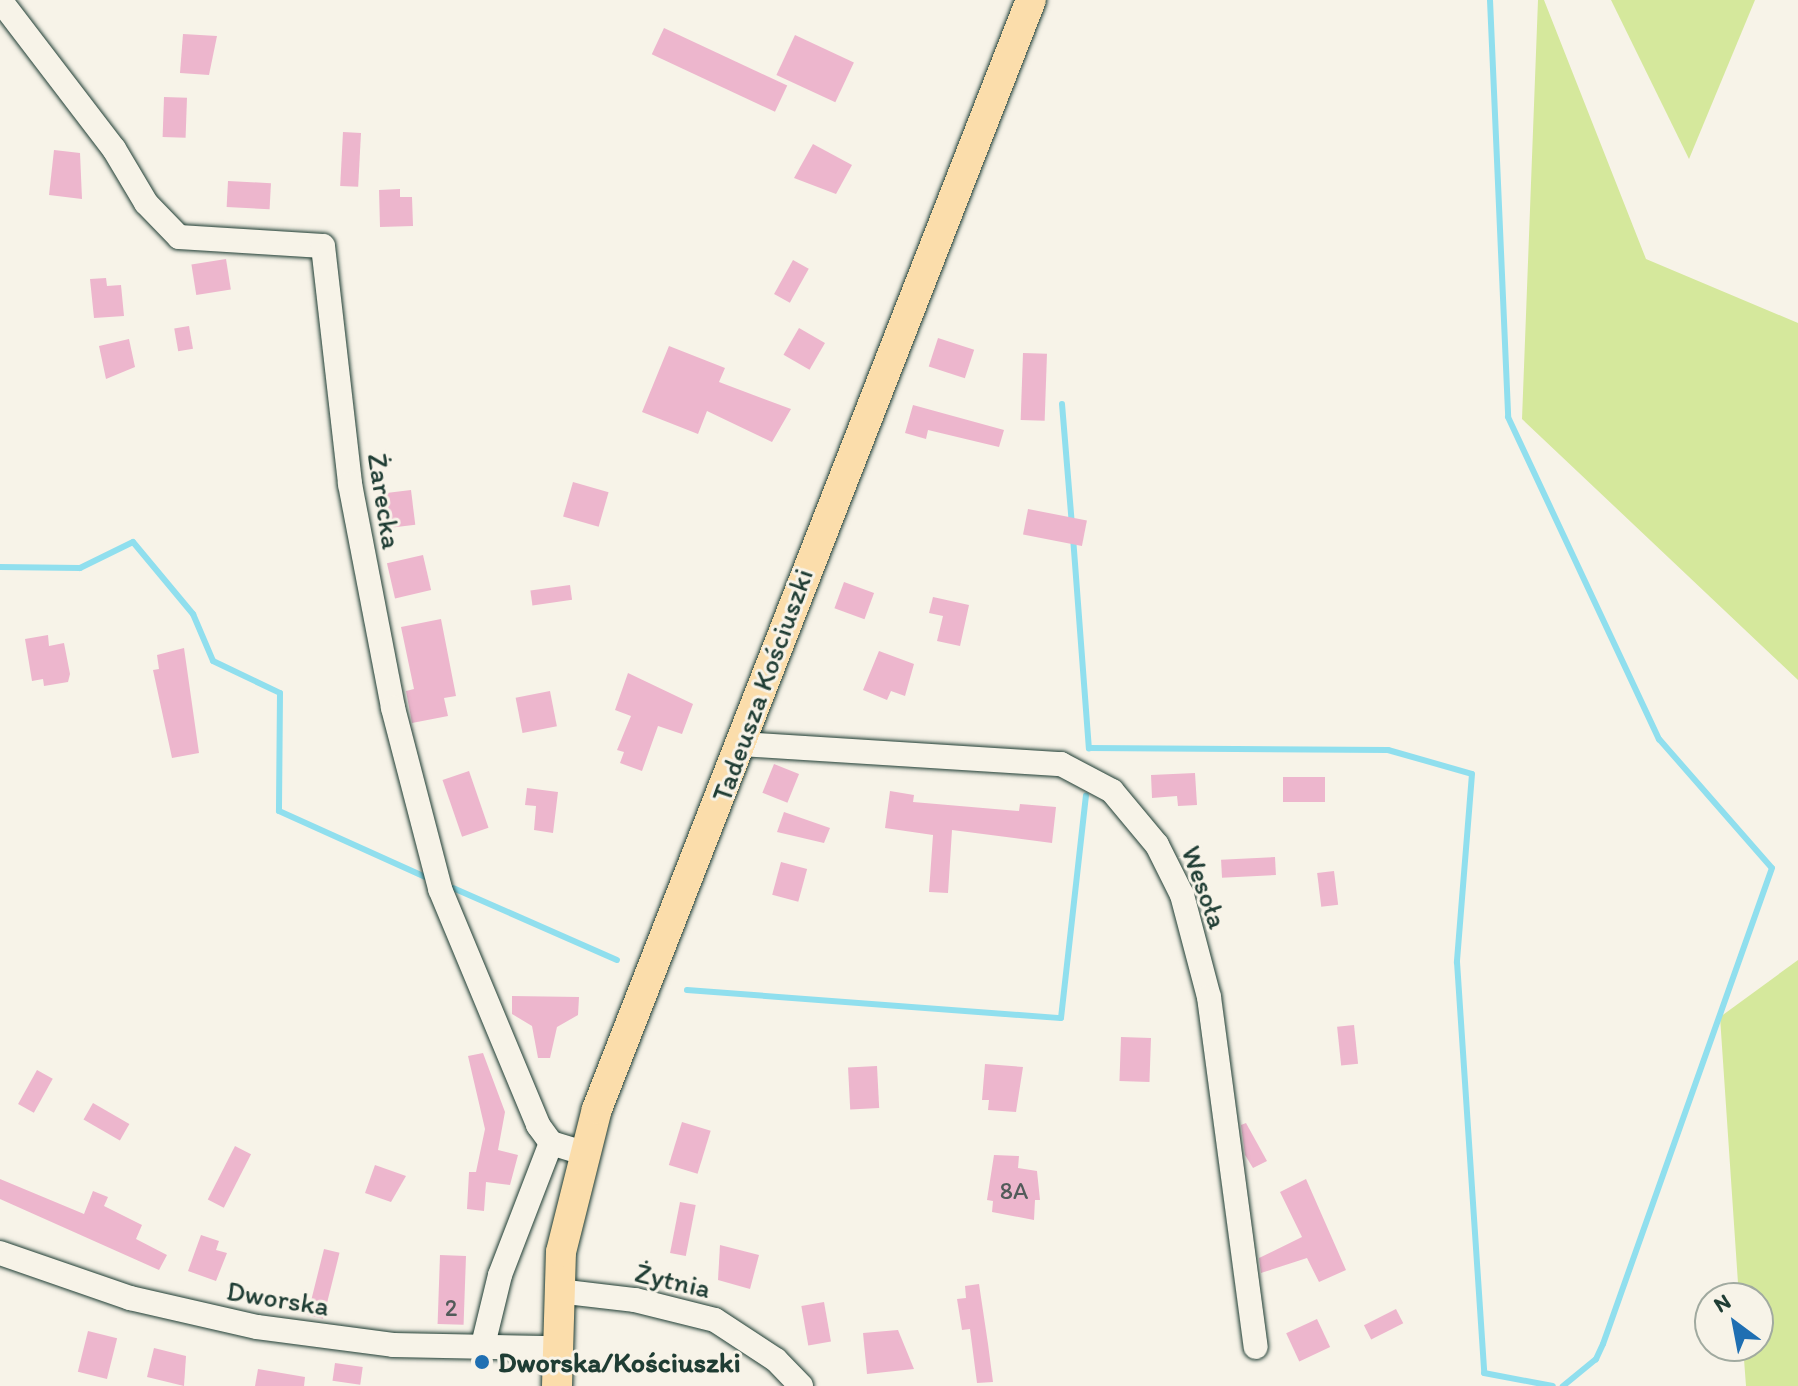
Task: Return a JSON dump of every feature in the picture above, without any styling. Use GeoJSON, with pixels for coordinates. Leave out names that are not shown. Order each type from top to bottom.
{"type":"FeatureCollection","features":[{"type":"Feature","properties":{"kind":"main road","name":"Tadeusza Kościuszki"},"geometry":{"type":"LineString","coordinates":[[557,1386],[558,1291],[583,1153],[741,744],[811,551],[1031,0]]}},
{"type":"Feature","properties":{"kind":"street","name":"Żarecka"},"geometry":{"type":"LineString","coordinates":[[0,0],[114,149],[146,203],[179,237],[323,246],[350,484],[393,708],[440,889],[496,1037],[551,1143]]}},
{"type":"Feature","properties":{"kind":"street","name":"Wesoła"},"geometry":{"type":"LineString","coordinates":[[741,744],[1061,764],[1112,791],[1157,845],[1176,882],[1205,982],[1256,1347]]}},
{"type":"Feature","properties":{"kind":"street"},"geometry":{"type":"LineString","coordinates":[[482,1349],[500,1275],[551,1143],[583,1153]]}},
{"type":"Feature","properties":{"kind":"street","name":"Dworska"},"geometry":{"type":"LineString","coordinates":[[0,1253],[200,1316],[358,1341],[482,1349],[556,1348]]}},
{"type":"Feature","properties":{"kind":"street","name":"Żytnia"},"geometry":{"type":"LineString","coordinates":[[558,1291],[635,1300],[715,1320],[776,1360],[801,1386]]}},
{"type":"Feature","properties":{"kind":"green space"},"geometry":{"type":"Polygon","coordinates":[[[1538,0],[1544,0],[1646,259],[1798,323],[1798,680],[1522,419],[1538,0]]]}},
{"type":"Feature","properties":{"kind":"green space"},"geometry":{"type":"Polygon","coordinates":[[[1611,0],[1755,0],[1689,159],[1611,0]]]}},
{"type":"Feature","properties":{"kind":"green space"},"geometry":{"type":"Polygon","coordinates":[[[1798,960],[1798,1386],[1746,1386],[1744,1362],[1774,1362],[1774,1282],[1738,1282],[1720,1017],[1798,960]]]}},
{"type":"Feature","properties":{"kind":"building"},"geometry":{"type":"Polygon","coordinates":[[[664,28],[787,85],[775,112],[652,54],[664,28]]]}},
{"type":"Feature","properties":{"kind":"building"},"geometry":{"type":"Polygon","coordinates":[[[183,34],[217,36],[209,75],[180,73],[183,34]]]}},
{"type":"Feature","properties":{"kind":"building"},"geometry":{"type":"Polygon","coordinates":[[[795,35],[854,62],[835,102],[776,75],[795,35]]]}},
{"type":"Feature","properties":{"kind":"building"},"geometry":{"type":"Polygon","coordinates":[[[164,97],[187,98],[186,138],[163,137],[164,97]]]}},
{"type":"Feature","properties":{"kind":"building"},"geometry":{"type":"Polygon","coordinates":[[[343,132],[361,133],[358,187],[340,186],[343,132]]]}},
{"type":"Feature","properties":{"kind":"building"},"geometry":{"type":"Polygon","coordinates":[[[813,144],[852,165],[836,194],[794,178],[813,144]]]}},
{"type":"Feature","properties":{"kind":"building"},"geometry":{"type":"Polygon","coordinates":[[[54,150],[80,153],[82,199],[49,195],[54,150]]]}},
{"type":"Feature","properties":{"kind":"building"},"geometry":{"type":"Polygon","coordinates":[[[228,181],[271,183],[270,209],[227,207],[228,181]]]}},
{"type":"Feature","properties":{"kind":"building"},"geometry":{"type":"Polygon","coordinates":[[[400,189],[400,197],[412,197],[413,226],[380,227],[379,190],[400,189]]]}},
{"type":"Feature","properties":{"kind":"building"},"geometry":{"type":"Polygon","coordinates":[[[226,259],[231,290],[196,295],[191,264],[226,259]]]}},
{"type":"Feature","properties":{"kind":"building"},"geometry":{"type":"Polygon","coordinates":[[[793,260],[809,269],[790,303],[774,294],[793,260]]]}},
{"type":"Feature","properties":{"kind":"building"},"geometry":{"type":"Polygon","coordinates":[[[106,278],[107,286],[121,285],[124,316],[94,318],[90,279],[106,278]]]}},
{"type":"Feature","properties":{"kind":"building"},"geometry":{"type":"Polygon","coordinates":[[[189,326],[193,349],[178,351],[174,329],[189,326]]]}},
{"type":"Feature","properties":{"kind":"building"},"geometry":{"type":"Polygon","coordinates":[[[799,328],[825,343],[809,370],[784,355],[799,328]]]}},
{"type":"Feature","properties":{"kind":"building"},"geometry":{"type":"Polygon","coordinates":[[[938,338],[974,350],[965,378],[929,367],[938,338]]]}},
{"type":"Feature","properties":{"kind":"building"},"geometry":{"type":"Polygon","coordinates":[[[129,339],[135,367],[106,379],[99,346],[129,339]]]}},
{"type":"Feature","properties":{"kind":"building"},"geometry":{"type":"Polygon","coordinates":[[[669,346],[725,368],[719,382],[791,409],[772,442],[707,411],[698,434],[642,412],[669,346]]]}},
{"type":"Feature","properties":{"kind":"building"},"geometry":{"type":"Polygon","coordinates":[[[1023,353],[1047,354],[1045,421],[1021,420],[1023,353]]]}},
{"type":"Feature","properties":{"kind":"building"},"geometry":{"type":"Polygon","coordinates":[[[913,405],[1004,430],[999,447],[928,430],[926,439],[905,433],[913,405]]]}},
{"type":"Feature","properties":{"kind":"building"},"geometry":{"type":"Polygon","coordinates":[[[573,482],[609,492],[599,527],[563,517],[573,482]]]}},
{"type":"Feature","properties":{"kind":"building"},"geometry":{"type":"Polygon","coordinates":[[[411,490],[415,525],[384,529],[380,494],[411,490]]]}},
{"type":"Feature","properties":{"kind":"building"},"geometry":{"type":"Polygon","coordinates":[[[1028,509],[1087,520],[1082,546],[1023,535],[1028,509]]]}},
{"type":"Feature","properties":{"kind":"building"},"geometry":{"type":"Polygon","coordinates":[[[423,555],[431,590],[395,598],[387,563],[423,555]]]}},
{"type":"Feature","properties":{"kind":"building"},"geometry":{"type":"Polygon","coordinates":[[[844,582],[874,593],[864,619],[834,608],[844,582]]]}},
{"type":"Feature","properties":{"kind":"building"},"geometry":{"type":"Polygon","coordinates":[[[570,585],[572,600],[532,605],[530,591],[570,585]]]}},
{"type":"Feature","properties":{"kind":"building"},"geometry":{"type":"Polygon","coordinates":[[[933,597],[969,605],[960,646],[937,641],[943,616],[929,613],[933,597]]]}},
{"type":"Feature","properties":{"kind":"building"},"geometry":{"type":"Polygon","coordinates":[[[441,619],[456,696],[444,698],[448,716],[412,723],[406,691],[414,689],[401,627],[441,619]]]}},
{"type":"Feature","properties":{"kind":"building"},"geometry":{"type":"Polygon","coordinates":[[[48,635],[49,646],[64,643],[70,674],[68,682],[44,686],[43,679],[32,681],[25,639],[48,635]]]}},
{"type":"Feature","properties":{"kind":"building"},"geometry":{"type":"Polygon","coordinates":[[[184,648],[199,753],[172,758],[153,670],[159,669],[157,655],[184,648]]]}},
{"type":"Feature","properties":{"kind":"building"},"geometry":{"type":"Polygon","coordinates":[[[879,651],[914,664],[905,696],[891,691],[887,700],[863,690],[879,651]]]}},
{"type":"Feature","properties":{"kind":"building"},"geometry":{"type":"Polygon","coordinates":[[[628,673],[693,704],[682,734],[658,726],[642,771],[620,763],[624,752],[617,750],[631,716],[615,710],[628,673]]]}},
{"type":"Feature","properties":{"kind":"building"},"geometry":{"type":"Polygon","coordinates":[[[550,691],[557,726],[523,733],[516,698],[550,691]]]}},
{"type":"Feature","properties":{"kind":"building"},"geometry":{"type":"Polygon","coordinates":[[[774,764],[799,774],[787,803],[762,793],[774,764]]]}},
{"type":"Feature","properties":{"kind":"building"},"geometry":{"type":"Polygon","coordinates":[[[469,771],[489,828],[462,837],[443,780],[469,771]]]}},
{"type":"Feature","properties":{"kind":"building"},"geometry":{"type":"Polygon","coordinates":[[[1195,773],[1197,805],[1178,806],[1177,796],[1152,798],[1151,775],[1195,773]]]}},
{"type":"Feature","properties":{"kind":"building"},"geometry":{"type":"Polygon","coordinates":[[[1283,777],[1325,777],[1325,802],[1283,802],[1283,777]]]}},
{"type":"Feature","properties":{"kind":"building"},"geometry":{"type":"Polygon","coordinates":[[[527,788],[558,792],[553,833],[534,830],[536,806],[525,805],[527,788]]]}},
{"type":"Feature","properties":{"kind":"building"},"geometry":{"type":"Polygon","coordinates":[[[890,791],[914,795],[913,802],[1019,811],[1020,804],[1056,807],[1052,843],[952,830],[948,893],[929,892],[933,835],[885,828],[890,791]]]}},
{"type":"Feature","properties":{"kind":"building"},"geometry":{"type":"Polygon","coordinates":[[[784,812],[830,828],[824,843],[777,832],[784,812]]]}},
{"type":"Feature","properties":{"kind":"building"},"geometry":{"type":"Polygon","coordinates":[[[1275,857],[1276,875],[1222,878],[1221,860],[1275,857]]]}},
{"type":"Feature","properties":{"kind":"building"},"geometry":{"type":"Polygon","coordinates":[[[781,862],[807,869],[798,902],[772,895],[781,862]]]}},
{"type":"Feature","properties":{"kind":"building"},"geometry":{"type":"Polygon","coordinates":[[[1334,871],[1338,905],[1321,907],[1317,873],[1334,871]]]}},
{"type":"Feature","properties":{"kind":"building"},"geometry":{"type":"Polygon","coordinates":[[[512,996],[579,997],[578,1015],[557,1027],[550,1058],[538,1058],[532,1026],[512,1014],[512,996]]]}},
{"type":"Feature","properties":{"kind":"building"},"geometry":{"type":"Polygon","coordinates":[[[1354,1025],[1358,1064],[1341,1066],[1337,1027],[1354,1025]]]}},
{"type":"Feature","properties":{"kind":"building"},"geometry":{"type":"Polygon","coordinates":[[[1121,1037],[1151,1038],[1149,1082],[1119,1081],[1121,1037]]]}},
{"type":"Feature","properties":{"kind":"building"},"geometry":{"type":"Polygon","coordinates":[[[483,1053],[505,1112],[498,1150],[518,1155],[510,1185],[486,1182],[484,1211],[467,1209],[469,1172],[476,1172],[485,1129],[468,1056],[483,1053]]]}},
{"type":"Feature","properties":{"kind":"building"},"geometry":{"type":"Polygon","coordinates":[[[985,1064],[1023,1067],[1016,1112],[988,1110],[989,1100],[982,1100],[985,1064]]]}},
{"type":"Feature","properties":{"kind":"building"},"geometry":{"type":"Polygon","coordinates":[[[877,1066],[879,1108],[850,1109],[848,1068],[877,1066]]]}},
{"type":"Feature","properties":{"kind":"building"},"geometry":{"type":"Polygon","coordinates":[[[37,1070],[53,1079],[34,1113],[18,1104],[37,1070]]]}},
{"type":"Feature","properties":{"kind":"building"},"geometry":{"type":"Polygon","coordinates":[[[93,1103],[129,1124],[120,1140],[83,1119],[93,1103]]]}},
{"type":"Feature","properties":{"kind":"building"},"geometry":{"type":"Polygon","coordinates":[[[682,1122],[711,1131],[698,1174],[669,1165],[682,1122]]]}},
{"type":"Feature","properties":{"kind":"building"},"geometry":{"type":"Polygon","coordinates":[[[1246,1123],[1267,1161],[1253,1168],[1245,1155],[1241,1125],[1246,1123]]]}},
{"type":"Feature","properties":{"kind":"building"},"geometry":{"type":"Polygon","coordinates":[[[235,1146],[251,1154],[224,1208],[208,1199],[235,1146]]]}},
{"type":"Feature","properties":{"kind":"building"},"geometry":{"type":"Polygon","coordinates":[[[994,1155],[1019,1156],[1018,1168],[1037,1171],[1040,1200],[1035,1200],[1034,1220],[992,1212],[993,1201],[987,1200],[994,1155]]]}},
{"type":"Feature","properties":{"kind":"building"},"geometry":{"type":"Polygon","coordinates":[[[375,1165],[406,1176],[391,1202],[365,1193],[375,1165]]]}},
{"type":"Feature","properties":{"kind":"building"},"geometry":{"type":"Polygon","coordinates":[[[0,1179],[84,1214],[93,1191],[108,1197],[104,1206],[142,1225],[136,1239],[167,1255],[159,1270],[0,1199],[0,1179]]]}},
{"type":"Feature","properties":{"kind":"building"},"geometry":{"type":"Polygon","coordinates":[[[1306,1179],[1346,1270],[1319,1282],[1307,1258],[1261,1273],[1259,1258],[1302,1237],[1280,1192],[1306,1179]]]}},
{"type":"Feature","properties":{"kind":"building"},"geometry":{"type":"Polygon","coordinates":[[[680,1202],[696,1205],[686,1256],[670,1253],[680,1202]]]}},
{"type":"Feature","properties":{"kind":"building"},"geometry":{"type":"Polygon","coordinates":[[[201,1235],[219,1241],[216,1250],[227,1253],[216,1281],[188,1271],[201,1235]]]}},
{"type":"Feature","properties":{"kind":"building"},"geometry":{"type":"Polygon","coordinates":[[[720,1245],[759,1255],[750,1289],[718,1280],[720,1245]]]}},
{"type":"Feature","properties":{"kind":"building"},"geometry":{"type":"Polygon","coordinates":[[[324,1249],[340,1253],[323,1319],[308,1315],[324,1249]]]}},
{"type":"Feature","properties":{"kind":"building"},"geometry":{"type":"Polygon","coordinates":[[[440,1255],[466,1256],[464,1325],[438,1324],[440,1255]]]}},
{"type":"Feature","properties":{"kind":"building"},"geometry":{"type":"Polygon","coordinates":[[[979,1284],[993,1382],[977,1383],[970,1329],[962,1330],[957,1299],[966,1298],[965,1286],[979,1284]]]}},
{"type":"Feature","properties":{"kind":"building"},"geometry":{"type":"Polygon","coordinates":[[[824,1302],[831,1341],[808,1345],[801,1306],[824,1302]]]}},
{"type":"Feature","properties":{"kind":"building"},"geometry":{"type":"Polygon","coordinates":[[[1396,1309],[1403,1323],[1371,1340],[1364,1325],[1396,1309]]]}},
{"type":"Feature","properties":{"kind":"building"},"geometry":{"type":"Polygon","coordinates":[[[1317,1319],[1330,1347],[1299,1361],[1286,1333],[1317,1319]]]}},
{"type":"Feature","properties":{"kind":"building"},"geometry":{"type":"Polygon","coordinates":[[[898,1330],[914,1369],[867,1374],[863,1333],[898,1330]]]}},
{"type":"Feature","properties":{"kind":"building"},"geometry":{"type":"Polygon","coordinates":[[[88,1331],[117,1338],[107,1379],[78,1372],[88,1331]]]}},
{"type":"Feature","properties":{"kind":"building"},"geometry":{"type":"Polygon","coordinates":[[[154,1348],[186,1356],[184,1386],[147,1377],[154,1348]]]}},
{"type":"Feature","properties":{"kind":"building"},"geometry":{"type":"Polygon","coordinates":[[[335,1363],[363,1367],[360,1385],[332,1381],[335,1363]]]}},
{"type":"Feature","properties":{"kind":"building"},"geometry":{"type":"Polygon","coordinates":[[[258,1369],[305,1377],[304,1386],[255,1386],[258,1369]]]}},
{"type":"Feature","properties":{"kind":"waterway"},"geometry":{"type":"LineString","coordinates":[[1490,0],[1508,417],[1659,739],[1772,868],[1603,1344],[1596,1359],[1563,1386]]}},
{"type":"Feature","properties":{"kind":"waterway"},"geometry":{"type":"LineString","coordinates":[[1062,404],[1072,526]]}},
{"type":"Feature","properties":{"kind":"waterway"},"geometry":{"type":"LineString","coordinates":[[1073,537],[1089,748],[1388,750],[1472,774],[1457,962],[1484,1373],[1553,1386]]}},
{"type":"Feature","properties":{"kind":"waterway"},"geometry":{"type":"LineString","coordinates":[[0,567],[80,568],[133,542],[193,614],[213,661],[280,693],[279,811],[425,877]]}},
{"type":"Feature","properties":{"kind":"waterway"},"geometry":{"type":"LineString","coordinates":[[687,990],[1061,1018],[1086,795]]}},
{"type":"Feature","properties":{"kind":"waterway"},"geometry":{"type":"LineString","coordinates":[[453,888],[617,960]]}},
{"type":"Feature","properties":{"kind":"place","name":"Dworska/Kościuszki"},"geometry":{"type":"Point","coordinates":[482,1362]}}]}
